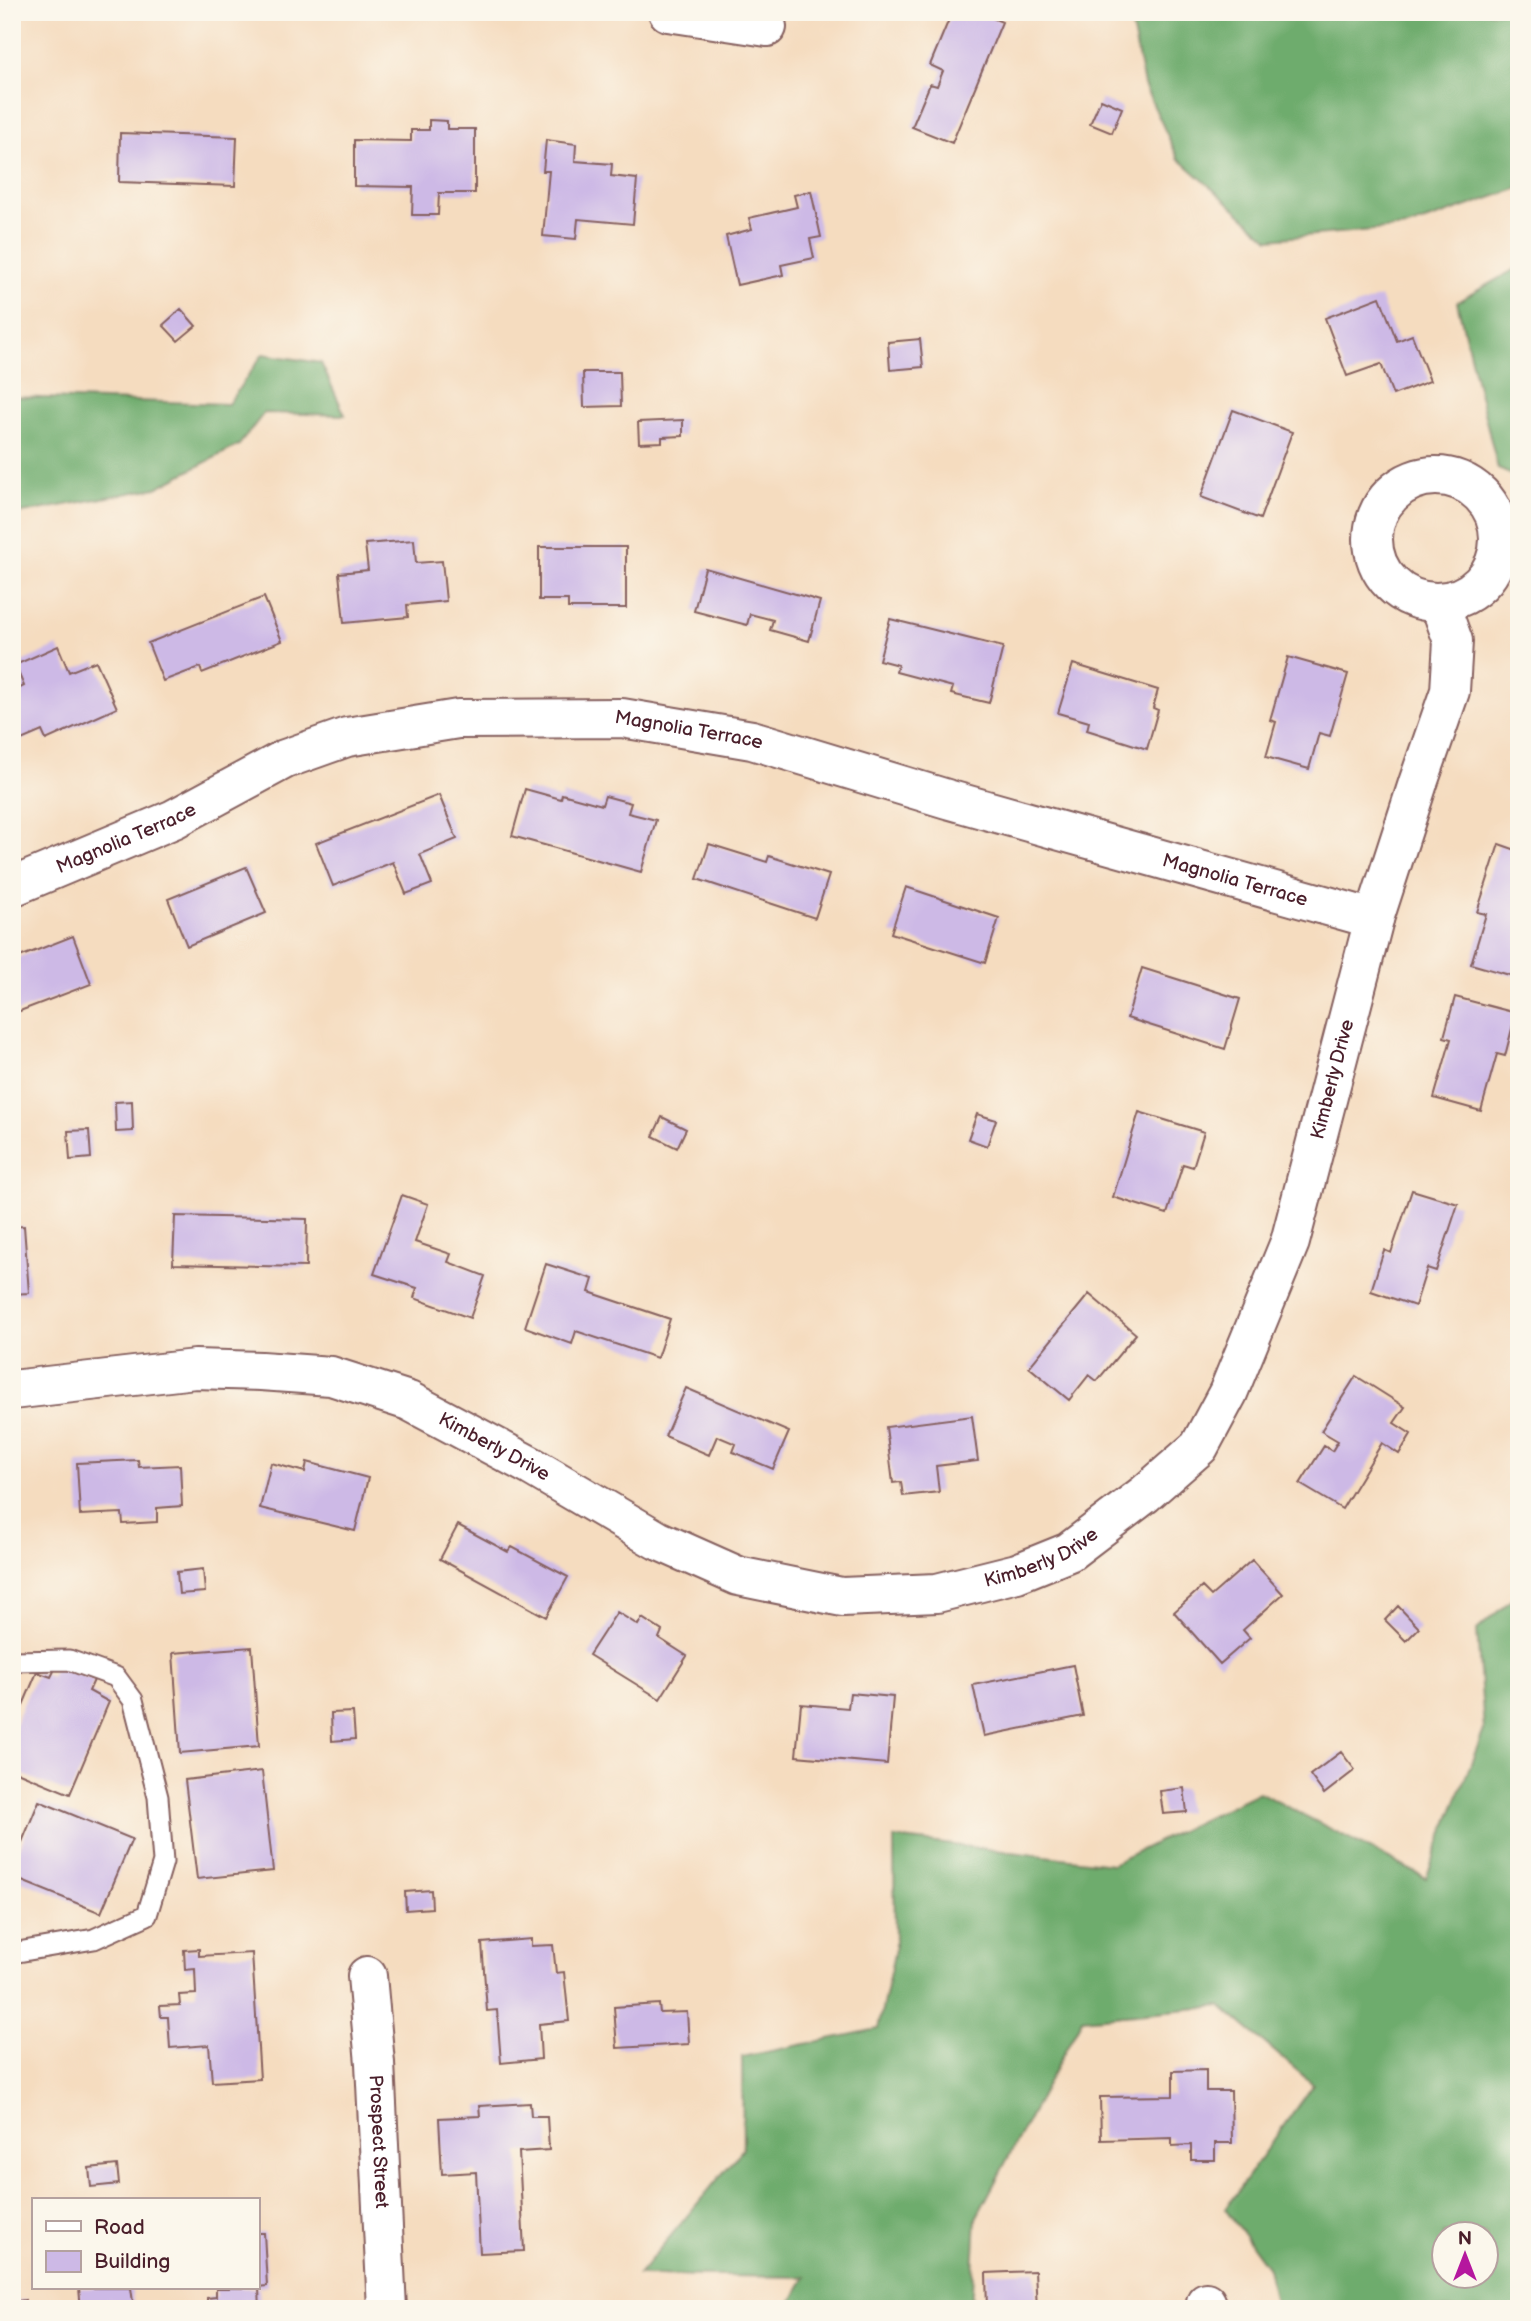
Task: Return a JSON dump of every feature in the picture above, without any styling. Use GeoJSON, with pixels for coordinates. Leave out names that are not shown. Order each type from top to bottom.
{"type":"FeatureCollection","features":[{"type":"Feature","properties":{"kind":"street"},"geometry":{"type":"LineString","coordinates":[[668,12],[767,27]]}},
{"type":"Feature","properties":{"kind":"street","name":"Kimberly Drive"},"geometry":{"type":"LineString","coordinates":[[12,1390],[195,1369],[331,1376],[409,1401],[531,1466],[657,1540],[738,1576],[842,1597],[937,1593],[1017,1573],[1069,1552],[1145,1494],[1199,1447],[1228,1393],[1290,1242],[1374,919],[1450,691],[1453,642],[1438,602]]}},
{"type":"Feature","properties":{"kind":"street","name":"Magnolia Terrace"},"geometry":{"type":"LineString","coordinates":[[12,887],[174,819],[285,759],[347,737],[458,719],[622,718],[752,740],[947,799],[1374,919]]}},
{"type":"Feature","properties":{"kind":"street","name":"Prospect Street"},"geometry":{"type":"LineString","coordinates":[[367,1976],[377,2089],[387,2309]]}},
{"type":"Feature","properties":{"kind":"lane"},"geometry":{"type":"LineString","coordinates":[[12,1661],[69,1660],[116,1677],[133,1700],[158,1797],[163,1862],[147,1915],[94,1939],[12,1953]]}},
{"type":"Feature","properties":{"kind":"green space"},"geometry":{"type":"Polygon","coordinates":[[[1129,12],[1519,12],[1519,188],[1408,227],[1269,239],[1178,158],[1144,85],[1129,12]]]}},
{"type":"Feature","properties":{"kind":"green space"},"geometry":{"type":"Polygon","coordinates":[[[1519,267],[1519,478],[1498,469],[1457,302],[1519,267]]]}},
{"type":"Feature","properties":{"kind":"green space"},"geometry":{"type":"Polygon","coordinates":[[[263,354],[321,363],[345,415],[264,413],[239,445],[156,488],[12,515],[12,397],[228,404],[263,354]]]}},
{"type":"Feature","properties":{"kind":"green space"},"geometry":{"type":"Polygon","coordinates":[[[1519,1593],[1519,2309],[1276,2309],[1268,2268],[1225,2209],[1313,2084],[1221,2006],[1082,2019],[976,2218],[971,2309],[787,2309],[806,2277],[638,2275],[743,2149],[742,2057],[878,2029],[895,1949],[894,1838],[1112,1864],[1259,1792],[1426,1878],[1484,1730],[1477,1630],[1519,1593]]]}},
{"type":"Feature","properties":{"kind":"building"},"geometry":{"type":"Polygon","coordinates":[[[952,12],[979,12],[1002,22],[952,143],[912,127],[930,84],[937,86],[943,71],[930,65],[952,12]]]}},
{"type":"Feature","properties":{"kind":"building"},"geometry":{"type":"Polygon","coordinates":[[[1101,99],[1122,108],[1112,133],[1090,124],[1101,99]]]}},
{"type":"Feature","properties":{"kind":"building"},"geometry":{"type":"Polygon","coordinates":[[[429,120],[447,121],[447,129],[475,129],[475,193],[439,193],[438,215],[412,215],[413,187],[354,186],[354,140],[411,141],[411,130],[429,130],[429,120]]]}},
{"type":"Feature","properties":{"kind":"building"},"geometry":{"type":"Polygon","coordinates":[[[120,133],[237,137],[235,186],[119,182],[120,133]]]}},
{"type":"Feature","properties":{"kind":"building"},"geometry":{"type":"Polygon","coordinates":[[[546,140],[576,144],[575,161],[612,164],[611,176],[637,179],[633,224],[578,219],[576,239],[543,236],[549,171],[543,171],[546,140]]]}},
{"type":"Feature","properties":{"kind":"building"},"geometry":{"type":"Polygon","coordinates":[[[811,191],[821,237],[810,239],[814,258],[781,265],[783,275],[737,285],[726,236],[752,229],[749,218],[797,207],[794,195],[811,191]]]}},
{"type":"Feature","properties":{"kind":"building"},"geometry":{"type":"Polygon","coordinates":[[[1380,297],[1397,341],[1412,335],[1430,381],[1393,395],[1381,364],[1347,376],[1325,318],[1380,297]]]}},
{"type":"Feature","properties":{"kind":"building"},"geometry":{"type":"Polygon","coordinates":[[[181,309],[196,326],[178,341],[163,325],[181,309]]]}},
{"type":"Feature","properties":{"kind":"building"},"geometry":{"type":"Polygon","coordinates":[[[920,339],[923,367],[890,370],[888,342],[920,339]]]}},
{"type":"Feature","properties":{"kind":"building"},"geometry":{"type":"Polygon","coordinates":[[[583,372],[620,372],[621,406],[584,407],[583,372]]]}},
{"type":"Feature","properties":{"kind":"building"},"geometry":{"type":"Polygon","coordinates":[[[1233,410],[1292,432],[1260,519],[1201,497],[1233,410]]]}},
{"type":"Feature","properties":{"kind":"building"},"geometry":{"type":"Polygon","coordinates":[[[683,420],[683,436],[662,437],[662,442],[639,443],[638,422],[683,420]]]}},
{"type":"Feature","properties":{"kind":"building"},"geometry":{"type":"Polygon","coordinates":[[[414,540],[416,563],[442,561],[446,601],[407,605],[408,617],[344,623],[339,573],[368,570],[365,544],[414,540]]]}},
{"type":"Feature","properties":{"kind":"building"},"geometry":{"type":"Polygon","coordinates":[[[539,547],[626,547],[626,608],[568,608],[568,600],[539,600],[539,547]]]}},
{"type":"Feature","properties":{"kind":"building"},"geometry":{"type":"Polygon","coordinates":[[[705,568],[820,601],[809,641],[770,630],[773,620],[750,614],[747,625],[694,611],[705,568]]]}},
{"type":"Feature","properties":{"kind":"building"},"geometry":{"type":"Polygon","coordinates":[[[264,597],[282,641],[202,673],[200,667],[163,681],[148,643],[264,597]]]}},
{"type":"Feature","properties":{"kind":"building"},"geometry":{"type":"Polygon","coordinates":[[[890,619],[1003,647],[989,703],[951,694],[953,687],[896,672],[898,665],[879,660],[890,619]]]}},
{"type":"Feature","properties":{"kind":"building"},"geometry":{"type":"Polygon","coordinates":[[[58,646],[69,672],[96,661],[117,708],[46,740],[42,731],[12,744],[12,692],[24,686],[15,665],[58,646]]]}},
{"type":"Feature","properties":{"kind":"building"},"geometry":{"type":"Polygon","coordinates":[[[1288,657],[1348,674],[1330,736],[1319,733],[1309,769],[1266,757],[1276,722],[1270,720],[1288,657]]]}},
{"type":"Feature","properties":{"kind":"building"},"geometry":{"type":"Polygon","coordinates":[[[1073,664],[1158,690],[1153,708],[1158,710],[1147,749],[1087,730],[1089,722],[1058,713],[1073,664]]]}},
{"type":"Feature","properties":{"kind":"building"},"geometry":{"type":"Polygon","coordinates":[[[525,789],[561,799],[562,794],[602,805],[605,796],[631,803],[628,813],[656,820],[641,872],[512,836],[525,789]]]}},
{"type":"Feature","properties":{"kind":"building"},"geometry":{"type":"Polygon","coordinates":[[[439,795],[457,839],[420,854],[432,884],[406,894],[393,862],[333,886],[316,843],[439,795]]]}},
{"type":"Feature","properties":{"kind":"building"},"geometry":{"type":"Polygon","coordinates":[[[709,844],[767,862],[769,856],[829,875],[815,918],[697,879],[709,844]]]}},
{"type":"Feature","properties":{"kind":"building"},"geometry":{"type":"Polygon","coordinates":[[[1499,844],[1519,851],[1519,957],[1513,976],[1471,964],[1486,914],[1477,912],[1499,844]]]}},
{"type":"Feature","properties":{"kind":"building"},"geometry":{"type":"Polygon","coordinates":[[[246,867],[266,913],[187,946],[168,899],[246,867]]]}},
{"type":"Feature","properties":{"kind":"building"},"geometry":{"type":"Polygon","coordinates":[[[906,887],[999,918],[985,963],[891,933],[906,887]]]}},
{"type":"Feature","properties":{"kind":"building"},"geometry":{"type":"Polygon","coordinates":[[[73,936],[91,984],[12,1014],[12,960],[73,936]]]}},
{"type":"Feature","properties":{"kind":"building"},"geometry":{"type":"Polygon","coordinates":[[[1142,968],[1240,999],[1225,1049],[1127,1018],[1142,968]]]}},
{"type":"Feature","properties":{"kind":"building"},"geometry":{"type":"Polygon","coordinates":[[[1455,997],[1516,1013],[1505,1056],[1497,1054],[1481,1111],[1434,1098],[1451,1039],[1444,1037],[1455,997]]]}},
{"type":"Feature","properties":{"kind":"building"},"geometry":{"type":"Polygon","coordinates":[[[132,1101],[133,1131],[116,1132],[115,1102],[132,1101]]]}},
{"type":"Feature","properties":{"kind":"building"},"geometry":{"type":"Polygon","coordinates":[[[1139,1112],[1204,1132],[1193,1167],[1183,1164],[1167,1214],[1113,1197],[1139,1112]]]}},
{"type":"Feature","properties":{"kind":"building"},"geometry":{"type":"Polygon","coordinates":[[[977,1114],[996,1120],[987,1146],[968,1139],[977,1114]]]}},
{"type":"Feature","properties":{"kind":"building"},"geometry":{"type":"Polygon","coordinates":[[[662,1117],[686,1129],[677,1148],[653,1136],[662,1117]]]}},
{"type":"Feature","properties":{"kind":"building"},"geometry":{"type":"Polygon","coordinates":[[[89,1130],[91,1158],[70,1160],[68,1131],[89,1130]]]}},
{"type":"Feature","properties":{"kind":"building"},"geometry":{"type":"Polygon","coordinates":[[[1412,1190],[1458,1204],[1436,1271],[1427,1268],[1415,1306],[1371,1291],[1384,1250],[1391,1253],[1412,1190]]]}},
{"type":"Feature","properties":{"kind":"building"},"geometry":{"type":"Polygon","coordinates":[[[402,1195],[428,1204],[415,1242],[451,1254],[448,1262],[485,1276],[470,1318],[414,1298],[417,1288],[374,1274],[402,1195]]]}},
{"type":"Feature","properties":{"kind":"building"},"geometry":{"type":"Polygon","coordinates":[[[175,1216],[307,1219],[306,1267],[173,1264],[175,1216]]]}},
{"type":"Feature","properties":{"kind":"building"},"geometry":{"type":"Polygon","coordinates":[[[24,1226],[29,1293],[12,1294],[12,1227],[24,1226]]]}},
{"type":"Feature","properties":{"kind":"building"},"geometry":{"type":"Polygon","coordinates":[[[546,1264],[593,1279],[589,1292],[670,1319],[657,1358],[576,1331],[572,1344],[525,1327],[546,1264]]]}},
{"type":"Feature","properties":{"kind":"building"},"geometry":{"type":"Polygon","coordinates":[[[1089,1294],[1136,1334],[1097,1381],[1089,1375],[1069,1400],[1029,1367],[1089,1294]]]}},
{"type":"Feature","properties":{"kind":"building"},"geometry":{"type":"Polygon","coordinates":[[[1356,1376],[1405,1407],[1394,1423],[1411,1434],[1399,1454],[1382,1443],[1342,1509],[1300,1484],[1324,1446],[1332,1451],[1338,1441],[1321,1431],[1356,1376]]]}},
{"type":"Feature","properties":{"kind":"building"},"geometry":{"type":"Polygon","coordinates":[[[686,1388],[789,1432],[773,1469],[733,1452],[736,1444],[717,1436],[709,1455],[665,1436],[686,1388]]]}},
{"type":"Feature","properties":{"kind":"building"},"geometry":{"type":"Polygon","coordinates":[[[972,1416],[978,1461],[936,1466],[939,1492],[903,1496],[901,1482],[893,1483],[886,1427],[972,1416]]]}},
{"type":"Feature","properties":{"kind":"building"},"geometry":{"type":"Polygon","coordinates":[[[138,1460],[139,1467],[180,1465],[182,1506],[157,1508],[157,1522],[123,1524],[122,1513],[80,1515],[77,1463],[138,1460]]]}},
{"type":"Feature","properties":{"kind":"building"},"geometry":{"type":"Polygon","coordinates":[[[307,1462],[368,1478],[355,1531],[260,1508],[271,1463],[305,1472],[307,1462]]]}},
{"type":"Feature","properties":{"kind":"building"},"geometry":{"type":"Polygon","coordinates":[[[458,1525],[508,1552],[512,1547],[568,1577],[546,1617],[440,1559],[458,1525]]]}},
{"type":"Feature","properties":{"kind":"building"},"geometry":{"type":"Polygon","coordinates":[[[1252,1560],[1283,1594],[1243,1630],[1250,1638],[1220,1664],[1174,1612],[1202,1587],[1211,1596],[1252,1560]]]}},
{"type":"Feature","properties":{"kind":"building"},"geometry":{"type":"Polygon","coordinates":[[[203,1569],[205,1592],[179,1594],[177,1572],[203,1569]]]}},
{"type":"Feature","properties":{"kind":"building"},"geometry":{"type":"Polygon","coordinates":[[[1398,1606],[1419,1628],[1406,1641],[1385,1620],[1398,1606]]]}},
{"type":"Feature","properties":{"kind":"building"},"geometry":{"type":"Polygon","coordinates":[[[617,1612],[638,1625],[642,1618],[662,1631],[659,1638],[687,1656],[660,1699],[589,1655],[617,1612]]]}},
{"type":"Feature","properties":{"kind":"building"},"geometry":{"type":"Polygon","coordinates":[[[252,1647],[259,1746],[180,1753],[173,1653],[252,1647]]]}},
{"type":"Feature","properties":{"kind":"building"},"geometry":{"type":"Polygon","coordinates":[[[57,1665],[94,1680],[89,1691],[109,1702],[70,1794],[12,1770],[12,1731],[37,1672],[51,1677],[57,1665]]]}},
{"type":"Feature","properties":{"kind":"building"},"geometry":{"type":"Polygon","coordinates":[[[1073,1665],[1083,1716],[984,1736],[973,1685],[1073,1665]]]}},
{"type":"Feature","properties":{"kind":"building"},"geometry":{"type":"Polygon","coordinates":[[[850,1693],[893,1697],[887,1764],[796,1756],[801,1704],[848,1708],[850,1693]]]}},
{"type":"Feature","properties":{"kind":"building"},"geometry":{"type":"Polygon","coordinates":[[[353,1712],[355,1739],[332,1741],[331,1713],[353,1712]]]}},
{"type":"Feature","properties":{"kind":"building"},"geometry":{"type":"Polygon","coordinates":[[[1341,1752],[1355,1770],[1324,1794],[1310,1775],[1341,1752]]]}},
{"type":"Feature","properties":{"kind":"building"},"geometry":{"type":"Polygon","coordinates":[[[262,1771],[273,1871],[197,1879],[185,1780],[262,1771]]]}},
{"type":"Feature","properties":{"kind":"building"},"geometry":{"type":"Polygon","coordinates":[[[1184,1788],[1187,1812],[1163,1814],[1160,1791],[1184,1788]]]}},
{"type":"Feature","properties":{"kind":"building"},"geometry":{"type":"Polygon","coordinates":[[[39,1801],[132,1839],[101,1913],[12,1877],[12,1866],[39,1801]]]}},
{"type":"Feature","properties":{"kind":"building"},"geometry":{"type":"Polygon","coordinates":[[[431,1890],[432,1908],[406,1910],[405,1892],[431,1890]]]}},
{"type":"Feature","properties":{"kind":"building"},"geometry":{"type":"Polygon","coordinates":[[[531,1939],[531,1946],[553,1945],[556,1973],[564,1972],[569,2021],[539,2024],[541,2059],[501,2063],[497,2010],[487,2011],[482,1943],[531,1939]]]}},
{"type":"Feature","properties":{"kind":"building"},"geometry":{"type":"Polygon","coordinates":[[[199,1949],[199,1956],[252,1953],[260,2079],[212,2082],[209,2045],[170,2048],[168,2017],[161,2017],[160,2006],[180,2005],[179,1995],[196,1994],[195,1969],[185,1970],[184,1950],[199,1949]]]}},
{"type":"Feature","properties":{"kind":"building"},"geometry":{"type":"Polygon","coordinates":[[[659,2004],[660,2013],[687,2012],[689,2044],[617,2048],[614,2007],[659,2004]]]}},
{"type":"Feature","properties":{"kind":"building"},"geometry":{"type":"Polygon","coordinates":[[[1206,2070],[1206,2091],[1231,2091],[1232,2143],[1215,2143],[1215,2160],[1191,2160],[1191,2145],[1172,2146],[1172,2138],[1101,2140],[1100,2097],[1173,2096],[1173,2071],[1206,2070]]]}},
{"type":"Feature","properties":{"kind":"building"},"geometry":{"type":"Polygon","coordinates":[[[530,2103],[531,2116],[547,2116],[549,2150],[519,2152],[524,2251],[480,2253],[476,2172],[442,2174],[439,2118],[480,2116],[479,2106],[530,2103]]]}},
{"type":"Feature","properties":{"kind":"building"},"geometry":{"type":"Polygon","coordinates":[[[117,2165],[119,2184],[91,2187],[89,2168],[117,2165]]]}},
{"type":"Feature","properties":{"kind":"building"},"geometry":{"type":"Polygon","coordinates":[[[259,2233],[264,2233],[267,2286],[259,2287],[259,2233]]]}},
{"type":"Feature","properties":{"kind":"building"},"geometry":{"type":"Polygon","coordinates":[[[1035,2271],[1037,2309],[987,2309],[986,2273],[1035,2271]]]}},
{"type":"Feature","properties":{"kind":"building"},"geometry":{"type":"Polygon","coordinates":[[[259,2288],[260,2309],[207,2309],[207,2298],[216,2297],[216,2290],[259,2288]]]}},
{"type":"Feature","properties":{"kind":"building"},"geometry":{"type":"Polygon","coordinates":[[[79,2290],[131,2290],[134,2309],[81,2309],[79,2290]]]}},
{"type":"Feature","properties":{"kind":"building"},"geometry":{"type":"Polygon","coordinates":[[[25,2300],[26,2309],[12,2309],[12,2302],[25,2300]]]}}]}
